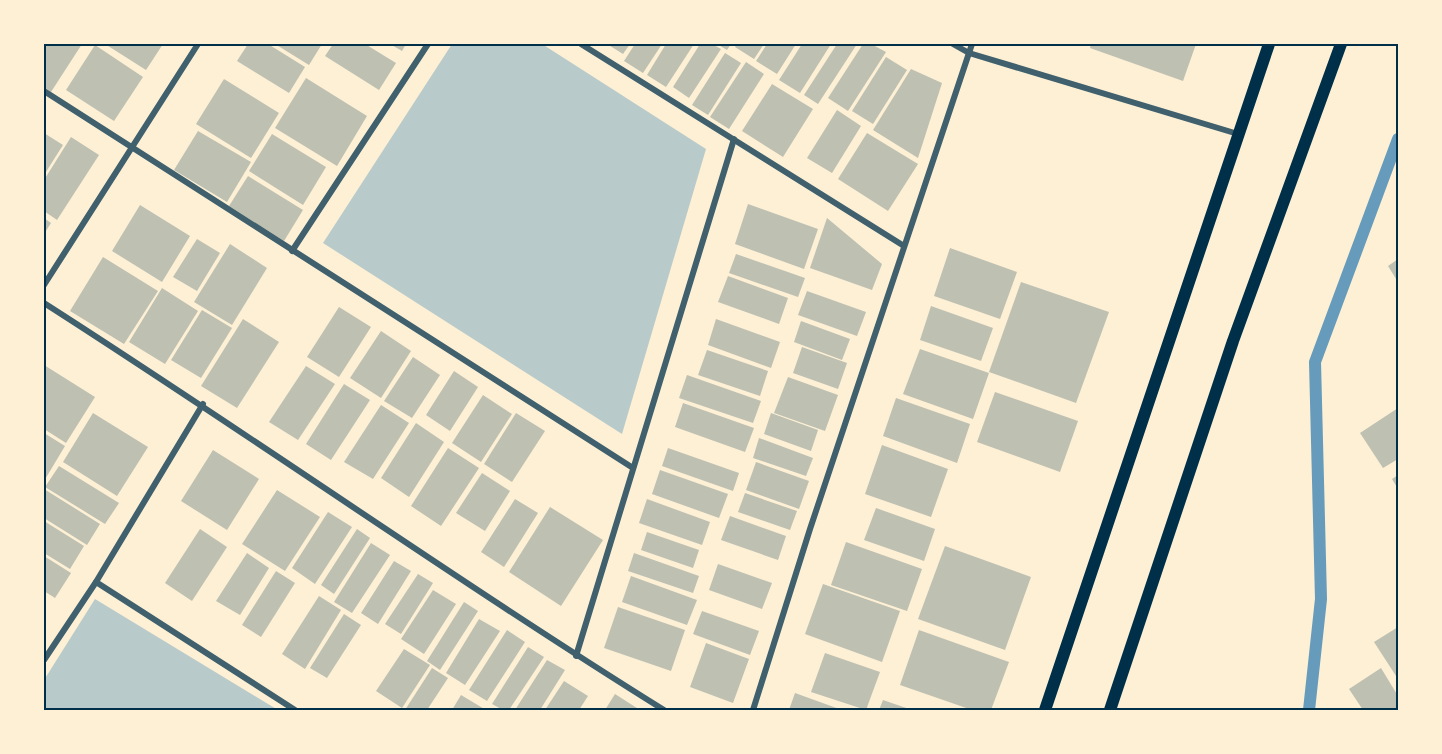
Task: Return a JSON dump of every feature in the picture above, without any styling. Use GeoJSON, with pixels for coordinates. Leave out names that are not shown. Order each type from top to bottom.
{"type":"FeatureCollection","features":[{"type":"Feature","properties":{"kind":"main road"},"geometry":{"type":"LineString","coordinates":[[1045,711],[1269,44]]}},
{"type":"Feature","properties":{"kind":"main road"},"geometry":{"type":"LineString","coordinates":[[1110,711],[1233,341],[1341,44]]}},
{"type":"Feature","properties":{"kind":"street"},"geometry":{"type":"LineString","coordinates":[[44,285],[198,44]]}},
{"type":"Feature","properties":{"kind":"street"},"geometry":{"type":"LineString","coordinates":[[292,251],[428,44]]}},
{"type":"Feature","properties":{"kind":"street"},"geometry":{"type":"LineString","coordinates":[[581,44],[904,246]]}},
{"type":"Feature","properties":{"kind":"street"},"geometry":{"type":"LineString","coordinates":[[953,44],[969,53],[1238,134]]}},
{"type":"Feature","properties":{"kind":"street"},"geometry":{"type":"LineString","coordinates":[[753,711],[972,44]]}},
{"type":"Feature","properties":{"kind":"street"},"geometry":{"type":"LineString","coordinates":[[44,91],[633,468]]}},
{"type":"Feature","properties":{"kind":"street"},"geometry":{"type":"LineString","coordinates":[[576,656],[734,139]]}},
{"type":"Feature","properties":{"kind":"street"},"geometry":{"type":"LineString","coordinates":[[44,303],[203,404],[576,656],[664,711]]}},
{"type":"Feature","properties":{"kind":"street"},"geometry":{"type":"LineString","coordinates":[[44,660],[96,582],[203,404]]}},
{"type":"Feature","properties":{"kind":"street"},"geometry":{"type":"LineString","coordinates":[[96,582],[295,711]]}},
{"type":"Feature","properties":{"kind":"shaded area"},"geometry":{"type":"Polygon","coordinates":[[[452,44],[542,44],[706,149],[622,434],[323,243],[452,44]]]}},
{"type":"Feature","properties":{"kind":"shaded area"},"geometry":{"type":"Polygon","coordinates":[[[95,599],[278,710],[44,710],[44,680],[95,599]]]}},
{"type":"Feature","properties":{"kind":"building"},"geometry":{"type":"Polygon","coordinates":[[[44,44],[82,44],[51,92],[44,87],[44,44]]]}},
{"type":"Feature","properties":{"kind":"building"},"geometry":{"type":"Polygon","coordinates":[[[105,44],[163,44],[146,70],[105,44]]]}},
{"type":"Feature","properties":{"kind":"building"},"geometry":{"type":"Polygon","coordinates":[[[248,44],[268,44],[305,67],[289,93],[237,61],[248,44]]]}},
{"type":"Feature","properties":{"kind":"building"},"geometry":{"type":"Polygon","coordinates":[[[275,44],[322,44],[309,65],[275,44]]]}},
{"type":"Feature","properties":{"kind":"building"},"geometry":{"type":"Polygon","coordinates":[[[333,44],[365,44],[396,63],[379,90],[325,56],[333,44]]]}},
{"type":"Feature","properties":{"kind":"building"},"geometry":{"type":"Polygon","coordinates":[[[390,44],[406,44],[402,51],[390,44]]]}},
{"type":"Feature","properties":{"kind":"building"},"geometry":{"type":"Polygon","coordinates":[[[607,44],[630,44],[623,54],[607,44]]]}},
{"type":"Feature","properties":{"kind":"building"},"geometry":{"type":"Polygon","coordinates":[[[635,44],[662,44],[643,73],[624,61],[635,44]]]}},
{"type":"Feature","properties":{"kind":"building"},"geometry":{"type":"Polygon","coordinates":[[[666,44],[694,44],[666,87],[647,75],[666,44]]]}},
{"type":"Feature","properties":{"kind":"building"},"geometry":{"type":"Polygon","coordinates":[[[700,44],[712,44],[721,49],[689,98],[673,87],[700,44]]]}},
{"type":"Feature","properties":{"kind":"building"},"geometry":{"type":"Polygon","coordinates":[[[717,44],[731,44],[727,50],[717,44]]]}},
{"type":"Feature","properties":{"kind":"building"},"geometry":{"type":"Polygon","coordinates":[[[737,44],[764,44],[754,59],[735,47],[737,44]]]}},
{"type":"Feature","properties":{"kind":"building"},"geometry":{"type":"Polygon","coordinates":[[[767,44],[796,44],[777,74],[756,61],[767,44]]]}},
{"type":"Feature","properties":{"kind":"building"},"geometry":{"type":"Polygon","coordinates":[[[802,44],[831,44],[800,93],[779,80],[802,44]]]}},
{"type":"Feature","properties":{"kind":"building"},"geometry":{"type":"Polygon","coordinates":[[[837,44],[857,44],[818,104],[804,95],[837,44]]]}},
{"type":"Feature","properties":{"kind":"building"},"geometry":{"type":"Polygon","coordinates":[[[863,44],[871,44],[886,52],[848,111],[828,98],[863,44]]]}},
{"type":"Feature","properties":{"kind":"building"},"geometry":{"type":"Polygon","coordinates":[[[1091,44],[1196,44],[1183,81],[1090,48],[1091,44]]]}},
{"type":"Feature","properties":{"kind":"building"},"geometry":{"type":"Polygon","coordinates":[[[95,45],[143,77],[114,121],[66,90],[95,45]]]}},
{"type":"Feature","properties":{"kind":"building"},"geometry":{"type":"Polygon","coordinates":[[[725,53],[741,63],[708,115],[692,105],[725,53]]]}},
{"type":"Feature","properties":{"kind":"building"},"geometry":{"type":"Polygon","coordinates":[[[886,57],[907,70],[873,124],[852,111],[886,57]]]}},
{"type":"Feature","properties":{"kind":"building"},"geometry":{"type":"Polygon","coordinates":[[[746,62],[764,74],[729,129],[710,117],[746,62]]]}},
{"type":"Feature","properties":{"kind":"building"},"geometry":{"type":"Polygon","coordinates":[[[911,69],[942,83],[918,158],[873,130],[911,69]]]}},
{"type":"Feature","properties":{"kind":"building"},"geometry":{"type":"Polygon","coordinates":[[[306,78],[367,116],[337,166],[275,128],[306,78]]]}},
{"type":"Feature","properties":{"kind":"building"},"geometry":{"type":"Polygon","coordinates":[[[224,79],[279,113],[251,158],[196,124],[224,79]]]}},
{"type":"Feature","properties":{"kind":"building"},"geometry":{"type":"Polygon","coordinates":[[[772,84],[813,109],[783,157],[742,131],[772,84]]]}},
{"type":"Feature","properties":{"kind":"building"},"geometry":{"type":"Polygon","coordinates":[[[837,110],[861,126],[832,173],[807,158],[837,110]]]}},
{"type":"Feature","properties":{"kind":"building"},"geometry":{"type":"Polygon","coordinates":[[[198,131],[251,162],[227,202],[174,170],[198,131]]]}},
{"type":"Feature","properties":{"kind":"building"},"geometry":{"type":"Polygon","coordinates":[[[44,133],[63,145],[44,175],[44,133]]]}},
{"type":"Feature","properties":{"kind":"building"},"geometry":{"type":"Polygon","coordinates":[[[867,133],[918,164],[888,211],[838,179],[867,133]]]}},
{"type":"Feature","properties":{"kind":"building"},"geometry":{"type":"Polygon","coordinates":[[[272,134],[326,167],[303,205],[249,171],[272,134]]]}},
{"type":"Feature","properties":{"kind":"building"},"geometry":{"type":"Polygon","coordinates":[[[71,137],[99,155],[57,220],[44,211],[44,180],[71,137]]]}},
{"type":"Feature","properties":{"kind":"building"},"geometry":{"type":"Polygon","coordinates":[[[248,176],[303,210],[284,241],[229,206],[248,176]]]}},
{"type":"Feature","properties":{"kind":"building"},"geometry":{"type":"Polygon","coordinates":[[[748,204],[818,229],[804,269],[735,244],[748,204]]]}},
{"type":"Feature","properties":{"kind":"building"},"geometry":{"type":"Polygon","coordinates":[[[140,205],[190,236],[162,282],[112,251],[140,205]]]}},
{"type":"Feature","properties":{"kind":"building"},"geometry":{"type":"Polygon","coordinates":[[[44,218],[51,223],[44,234],[44,218]]]}},
{"type":"Feature","properties":{"kind":"building"},"geometry":{"type":"Polygon","coordinates":[[[827,218],[882,264],[872,290],[810,268],[827,218]]]}},
{"type":"Feature","properties":{"kind":"building"},"geometry":{"type":"Polygon","coordinates":[[[197,239],[220,253],[197,291],[173,277],[197,239]]]}},
{"type":"Feature","properties":{"kind":"building"},"geometry":{"type":"Polygon","coordinates":[[[230,244],[267,268],[232,325],[194,302],[230,244]]]}},
{"type":"Feature","properties":{"kind":"building"},"geometry":{"type":"Polygon","coordinates":[[[950,248],[1017,272],[1000,319],[934,296],[950,248]]]}},
{"type":"Feature","properties":{"kind":"building"},"geometry":{"type":"Polygon","coordinates":[[[736,254],[805,278],[798,297],[729,273],[736,254]]]}},
{"type":"Feature","properties":{"kind":"building"},"geometry":{"type":"Polygon","coordinates":[[[103,257],[158,291],[124,344],[70,311],[103,257]]]}},
{"type":"Feature","properties":{"kind":"building"},"geometry":{"type":"Polygon","coordinates":[[[1398,259],[1398,282],[1388,266],[1398,259]]]}},
{"type":"Feature","properties":{"kind":"building"},"geometry":{"type":"Polygon","coordinates":[[[728,276],[788,298],[779,324],[718,302],[728,276]]]}},
{"type":"Feature","properties":{"kind":"building"},"geometry":{"type":"Polygon","coordinates":[[[1021,282],[1109,312],[1076,403],[989,372],[1021,282]]]}},
{"type":"Feature","properties":{"kind":"building"},"geometry":{"type":"Polygon","coordinates":[[[162,288],[198,311],[165,364],[129,342],[162,288]]]}},
{"type":"Feature","properties":{"kind":"building"},"geometry":{"type":"Polygon","coordinates":[[[807,291],[866,312],[857,336],[798,315],[807,291]]]}},
{"type":"Feature","properties":{"kind":"building"},"geometry":{"type":"Polygon","coordinates":[[[931,306],[993,328],[981,361],[920,340],[931,306]]]}},
{"type":"Feature","properties":{"kind":"building"},"geometry":{"type":"Polygon","coordinates":[[[339,307],[371,327],[339,377],[307,357],[339,307]]]}},
{"type":"Feature","properties":{"kind":"building"},"geometry":{"type":"Polygon","coordinates":[[[202,310],[232,328],[201,378],[171,360],[202,310]]]}},
{"type":"Feature","properties":{"kind":"building"},"geometry":{"type":"Polygon","coordinates":[[[243,319],[279,342],[237,408],[201,386],[243,319]]]}},
{"type":"Feature","properties":{"kind":"building"},"geometry":{"type":"Polygon","coordinates":[[[716,319],[780,342],[771,368],[708,345],[716,319]]]}},
{"type":"Feature","properties":{"kind":"building"},"geometry":{"type":"Polygon","coordinates":[[[801,321],[850,339],[842,360],[794,342],[801,321]]]}},
{"type":"Feature","properties":{"kind":"building"},"geometry":{"type":"Polygon","coordinates":[[[381,331],[411,351],[381,398],[350,378],[381,331]]]}},
{"type":"Feature","properties":{"kind":"building"},"geometry":{"type":"Polygon","coordinates":[[[802,347],[847,363],[838,389],[793,373],[802,347]]]}},
{"type":"Feature","properties":{"kind":"building"},"geometry":{"type":"Polygon","coordinates":[[[920,349],[989,373],[973,419],[903,394],[920,349]]]}},
{"type":"Feature","properties":{"kind":"building"},"geometry":{"type":"Polygon","coordinates":[[[707,350],[768,371],[760,396],[698,375],[707,350]]]}},
{"type":"Feature","properties":{"kind":"building"},"geometry":{"type":"Polygon","coordinates":[[[413,357],[440,375],[412,418],[384,401],[413,357]]]}},
{"type":"Feature","properties":{"kind":"building"},"geometry":{"type":"Polygon","coordinates":[[[44,365],[95,397],[66,443],[44,429],[44,365]]]}},
{"type":"Feature","properties":{"kind":"building"},"geometry":{"type":"Polygon","coordinates":[[[306,366],[335,384],[298,440],[269,422],[306,366]]]}},
{"type":"Feature","properties":{"kind":"building"},"geometry":{"type":"Polygon","coordinates":[[[454,371],[478,387],[450,431],[426,415],[454,371]]]}},
{"type":"Feature","properties":{"kind":"building"},"geometry":{"type":"Polygon","coordinates":[[[687,375],[761,401],[753,423],[679,398],[687,375]]]}},
{"type":"Feature","properties":{"kind":"building"},"geometry":{"type":"Polygon","coordinates":[[[788,377],[838,395],[825,431],[774,413],[788,377]]]}},
{"type":"Feature","properties":{"kind":"building"},"geometry":{"type":"Polygon","coordinates":[[[344,384],[370,400],[331,460],[306,444],[344,384]]]}},
{"type":"Feature","properties":{"kind":"building"},"geometry":{"type":"Polygon","coordinates":[[[995,392],[1078,421],[1060,472],[977,442],[995,392]]]}},
{"type":"Feature","properties":{"kind":"building"},"geometry":{"type":"Polygon","coordinates":[[[483,395],[512,414],[481,462],[452,443],[483,395]]]}},
{"type":"Feature","properties":{"kind":"building"},"geometry":{"type":"Polygon","coordinates":[[[896,398],[970,424],[957,463],[883,436],[896,398]]]}},
{"type":"Feature","properties":{"kind":"building"},"geometry":{"type":"Polygon","coordinates":[[[683,403],[754,428],[745,452],[675,427],[683,403]]]}},
{"type":"Feature","properties":{"kind":"building"},"geometry":{"type":"Polygon","coordinates":[[[381,405],[409,423],[373,479],[344,462],[381,405]]]}},
{"type":"Feature","properties":{"kind":"building"},"geometry":{"type":"Polygon","coordinates":[[[1398,408],[1398,459],[1383,468],[1360,433],[1398,408]]]}},
{"type":"Feature","properties":{"kind":"building"},"geometry":{"type":"Polygon","coordinates":[[[93,413],[148,447],[117,496],[63,462],[93,413]]]}},
{"type":"Feature","properties":{"kind":"building"},"geometry":{"type":"Polygon","coordinates":[[[516,413],[545,431],[512,482],[484,464],[516,413]]]}},
{"type":"Feature","properties":{"kind":"building"},"geometry":{"type":"Polygon","coordinates":[[[771,413],[818,430],[811,451],[764,434],[771,413]]]}},
{"type":"Feature","properties":{"kind":"building"},"geometry":{"type":"Polygon","coordinates":[[[416,423],[444,442],[409,497],[381,478],[416,423]]]}},
{"type":"Feature","properties":{"kind":"building"},"geometry":{"type":"Polygon","coordinates":[[[44,433],[65,446],[44,481],[44,433]]]}},
{"type":"Feature","properties":{"kind":"building"},"geometry":{"type":"Polygon","coordinates":[[[759,438],[813,458],[806,476],[753,458],[759,438]]]}},
{"type":"Feature","properties":{"kind":"building"},"geometry":{"type":"Polygon","coordinates":[[[882,445],[948,469],[931,517],[865,494],[882,445]]]}},
{"type":"Feature","properties":{"kind":"building"},"geometry":{"type":"Polygon","coordinates":[[[448,448],[479,468],[441,526],[411,506],[448,448]]]}},
{"type":"Feature","properties":{"kind":"building"},"geometry":{"type":"Polygon","coordinates":[[[668,448],[739,473],[733,491],[662,466],[668,448]]]}},
{"type":"Feature","properties":{"kind":"building"},"geometry":{"type":"Polygon","coordinates":[[[213,450],[259,479],[227,530],[181,501],[213,450]]]}},
{"type":"Feature","properties":{"kind":"building"},"geometry":{"type":"Polygon","coordinates":[[[756,462],[809,481],[799,509],[746,490],[756,462]]]}},
{"type":"Feature","properties":{"kind":"building"},"geometry":{"type":"Polygon","coordinates":[[[59,466],[119,503],[105,524],[45,487],[59,466]]]}},
{"type":"Feature","properties":{"kind":"building"},"geometry":{"type":"Polygon","coordinates":[[[660,470],[728,494],[719,518],[652,494],[660,470]]]}},
{"type":"Feature","properties":{"kind":"building"},"geometry":{"type":"Polygon","coordinates":[[[482,473],[510,491],[485,531],[456,513],[482,473]]]}},
{"type":"Feature","properties":{"kind":"building"},"geometry":{"type":"Polygon","coordinates":[[[1398,475],[1398,489],[1392,479],[1398,475]]]}},
{"type":"Feature","properties":{"kind":"building"},"geometry":{"type":"Polygon","coordinates":[[[44,489],[100,524],[87,545],[44,518],[44,489]]]}},
{"type":"Feature","properties":{"kind":"building"},"geometry":{"type":"Polygon","coordinates":[[[277,490],[320,517],[285,571],[242,544],[277,490]]]}},
{"type":"Feature","properties":{"kind":"building"},"geometry":{"type":"Polygon","coordinates":[[[745,493],[797,511],[790,530],[738,512],[745,493]]]}},
{"type":"Feature","properties":{"kind":"building"},"geometry":{"type":"Polygon","coordinates":[[[515,499],[538,513],[504,567],[481,552],[515,499]]]}},
{"type":"Feature","properties":{"kind":"building"},"geometry":{"type":"Polygon","coordinates":[[[647,499],[710,522],[702,545],[639,523],[647,499]]]}},
{"type":"Feature","properties":{"kind":"building"},"geometry":{"type":"Polygon","coordinates":[[[550,507],[603,540],[561,606],[509,572],[550,507]]]}},
{"type":"Feature","properties":{"kind":"building"},"geometry":{"type":"Polygon","coordinates":[[[876,508],[935,529],[924,561],[864,540],[876,508]]]}},
{"type":"Feature","properties":{"kind":"building"},"geometry":{"type":"Polygon","coordinates":[[[328,512],[352,527],[315,584],[292,568],[328,512]]]}},
{"type":"Feature","properties":{"kind":"building"},"geometry":{"type":"Polygon","coordinates":[[[730,516],[786,536],[778,560],[721,540],[730,516]]]}},
{"type":"Feature","properties":{"kind":"building"},"geometry":{"type":"Polygon","coordinates":[[[44,521],[84,546],[70,569],[44,553],[44,521]]]}},
{"type":"Feature","properties":{"kind":"building"},"geometry":{"type":"Polygon","coordinates":[[[200,529],[227,547],[192,601],[165,583],[200,529]]]}},
{"type":"Feature","properties":{"kind":"building"},"geometry":{"type":"Polygon","coordinates":[[[357,529],[370,538],[334,594],[321,585],[357,529]]]}},
{"type":"Feature","properties":{"kind":"building"},"geometry":{"type":"Polygon","coordinates":[[[647,532],[699,550],[693,568],[641,550],[647,532]]]}},
{"type":"Feature","properties":{"kind":"building"},"geometry":{"type":"Polygon","coordinates":[[[846,542],[922,569],[907,611],[831,585],[846,542]]]}},
{"type":"Feature","properties":{"kind":"building"},"geometry":{"type":"Polygon","coordinates":[[[371,543],[390,555],[352,613],[334,602],[371,543]]]}},
{"type":"Feature","properties":{"kind":"building"},"geometry":{"type":"Polygon","coordinates":[[[945,546],[1031,577],[1005,650],[918,619],[945,546]]]}},
{"type":"Feature","properties":{"kind":"building"},"geometry":{"type":"Polygon","coordinates":[[[247,553],[269,568],[240,615],[216,601],[247,553]]]}},
{"type":"Feature","properties":{"kind":"building"},"geometry":{"type":"Polygon","coordinates":[[[634,553],[699,576],[693,593],[628,571],[634,553]]]}},
{"type":"Feature","properties":{"kind":"building"},"geometry":{"type":"Polygon","coordinates":[[[44,556],[71,573],[55,598],[44,591],[44,556]]]}},
{"type":"Feature","properties":{"kind":"building"},"geometry":{"type":"Polygon","coordinates":[[[394,561],[411,571],[378,624],[361,613],[394,561]]]}},
{"type":"Feature","properties":{"kind":"building"},"geometry":{"type":"Polygon","coordinates":[[[718,564],[772,583],[762,609],[709,590],[718,564]]]}},
{"type":"Feature","properties":{"kind":"building"},"geometry":{"type":"Polygon","coordinates":[[[276,571],[295,583],[261,637],[242,625],[276,571]]]}},
{"type":"Feature","properties":{"kind":"building"},"geometry":{"type":"Polygon","coordinates":[[[418,574],[433,583],[401,634],[385,624],[418,574]]]}},
{"type":"Feature","properties":{"kind":"building"},"geometry":{"type":"Polygon","coordinates":[[[631,576],[697,600],[687,625],[622,602],[631,576]]]}},
{"type":"Feature","properties":{"kind":"building"},"geometry":{"type":"Polygon","coordinates":[[[823,584],[900,611],[882,662],[805,634],[823,584]]]}},
{"type":"Feature","properties":{"kind":"building"},"geometry":{"type":"Polygon","coordinates":[[[433,590],[456,604],[424,654],[401,639],[433,590]]]}},
{"type":"Feature","properties":{"kind":"building"},"geometry":{"type":"Polygon","coordinates":[[[319,596],[341,610],[305,669],[282,654],[319,596]]]}},
{"type":"Feature","properties":{"kind":"building"},"geometry":{"type":"Polygon","coordinates":[[[464,602],[478,611],[440,670],[427,661],[464,602]]]}},
{"type":"Feature","properties":{"kind":"building"},"geometry":{"type":"Polygon","coordinates":[[[618,607],[685,630],[671,671],[604,648],[618,607]]]}},
{"type":"Feature","properties":{"kind":"building"},"geometry":{"type":"Polygon","coordinates":[[[702,611],[759,631],[750,655],[693,634],[702,611]]]}},
{"type":"Feature","properties":{"kind":"building"},"geometry":{"type":"Polygon","coordinates":[[[344,614],[361,625],[327,678],[310,668],[344,614]]]}},
{"type":"Feature","properties":{"kind":"building"},"geometry":{"type":"Polygon","coordinates":[[[479,619],[500,631],[465,685],[446,673],[479,619]]]}},
{"type":"Feature","properties":{"kind":"building"},"geometry":{"type":"Polygon","coordinates":[[[1398,627],[1398,679],[1374,642],[1398,627]]]}},
{"type":"Feature","properties":{"kind":"building"},"geometry":{"type":"Polygon","coordinates":[[[507,630],[525,642],[487,701],[469,690],[507,630]]]}},
{"type":"Feature","properties":{"kind":"building"},"geometry":{"type":"Polygon","coordinates":[[[919,630],[1009,662],[991,710],[972,710],[900,685],[919,630]]]}},
{"type":"Feature","properties":{"kind":"building"},"geometry":{"type":"Polygon","coordinates":[[[706,643],[749,659],[733,703],[690,687],[706,643]]]}},
{"type":"Feature","properties":{"kind":"building"},"geometry":{"type":"Polygon","coordinates":[[[528,647],[544,657],[509,710],[503,710],[492,704],[528,647]]]}},
{"type":"Feature","properties":{"kind":"building"},"geometry":{"type":"Polygon","coordinates":[[[404,649],[430,665],[402,708],[376,691],[404,649]]]}},
{"type":"Feature","properties":{"kind":"building"},"geometry":{"type":"Polygon","coordinates":[[[825,653],[880,672],[866,710],[811,692],[825,653]]]}},
{"type":"Feature","properties":{"kind":"building"},"geometry":{"type":"Polygon","coordinates":[[[547,660],[565,670],[540,710],[515,710],[547,660]]]}},
{"type":"Feature","properties":{"kind":"building"},"geometry":{"type":"Polygon","coordinates":[[[432,668],[448,678],[427,710],[405,710],[432,668]]]}},
{"type":"Feature","properties":{"kind":"building"},"geometry":{"type":"Polygon","coordinates":[[[1381,668],[1398,696],[1398,710],[1363,710],[1349,689],[1381,668]]]}},
{"type":"Feature","properties":{"kind":"building"},"geometry":{"type":"Polygon","coordinates":[[[564,681],[588,696],[579,710],[545,710],[564,681]]]}},
{"type":"Feature","properties":{"kind":"building"},"geometry":{"type":"Polygon","coordinates":[[[795,693],[842,710],[789,710],[795,693]]]}},
{"type":"Feature","properties":{"kind":"building"},"geometry":{"type":"Polygon","coordinates":[[[615,694],[640,710],[605,710],[615,694]]]}},
{"type":"Feature","properties":{"kind":"building"},"geometry":{"type":"Polygon","coordinates":[[[461,695],[486,710],[452,710],[461,695]]]}},
{"type":"Feature","properties":{"kind":"building"},"geometry":{"type":"Polygon","coordinates":[[[883,700],[912,710],[879,710],[883,700]]]}},
{"type":"Feature","properties":{"kind":"waterway"},"geometry":{"type":"LineString","coordinates":[[1309,710],[1321,599],[1315,362],[1398,139]]}}]}
